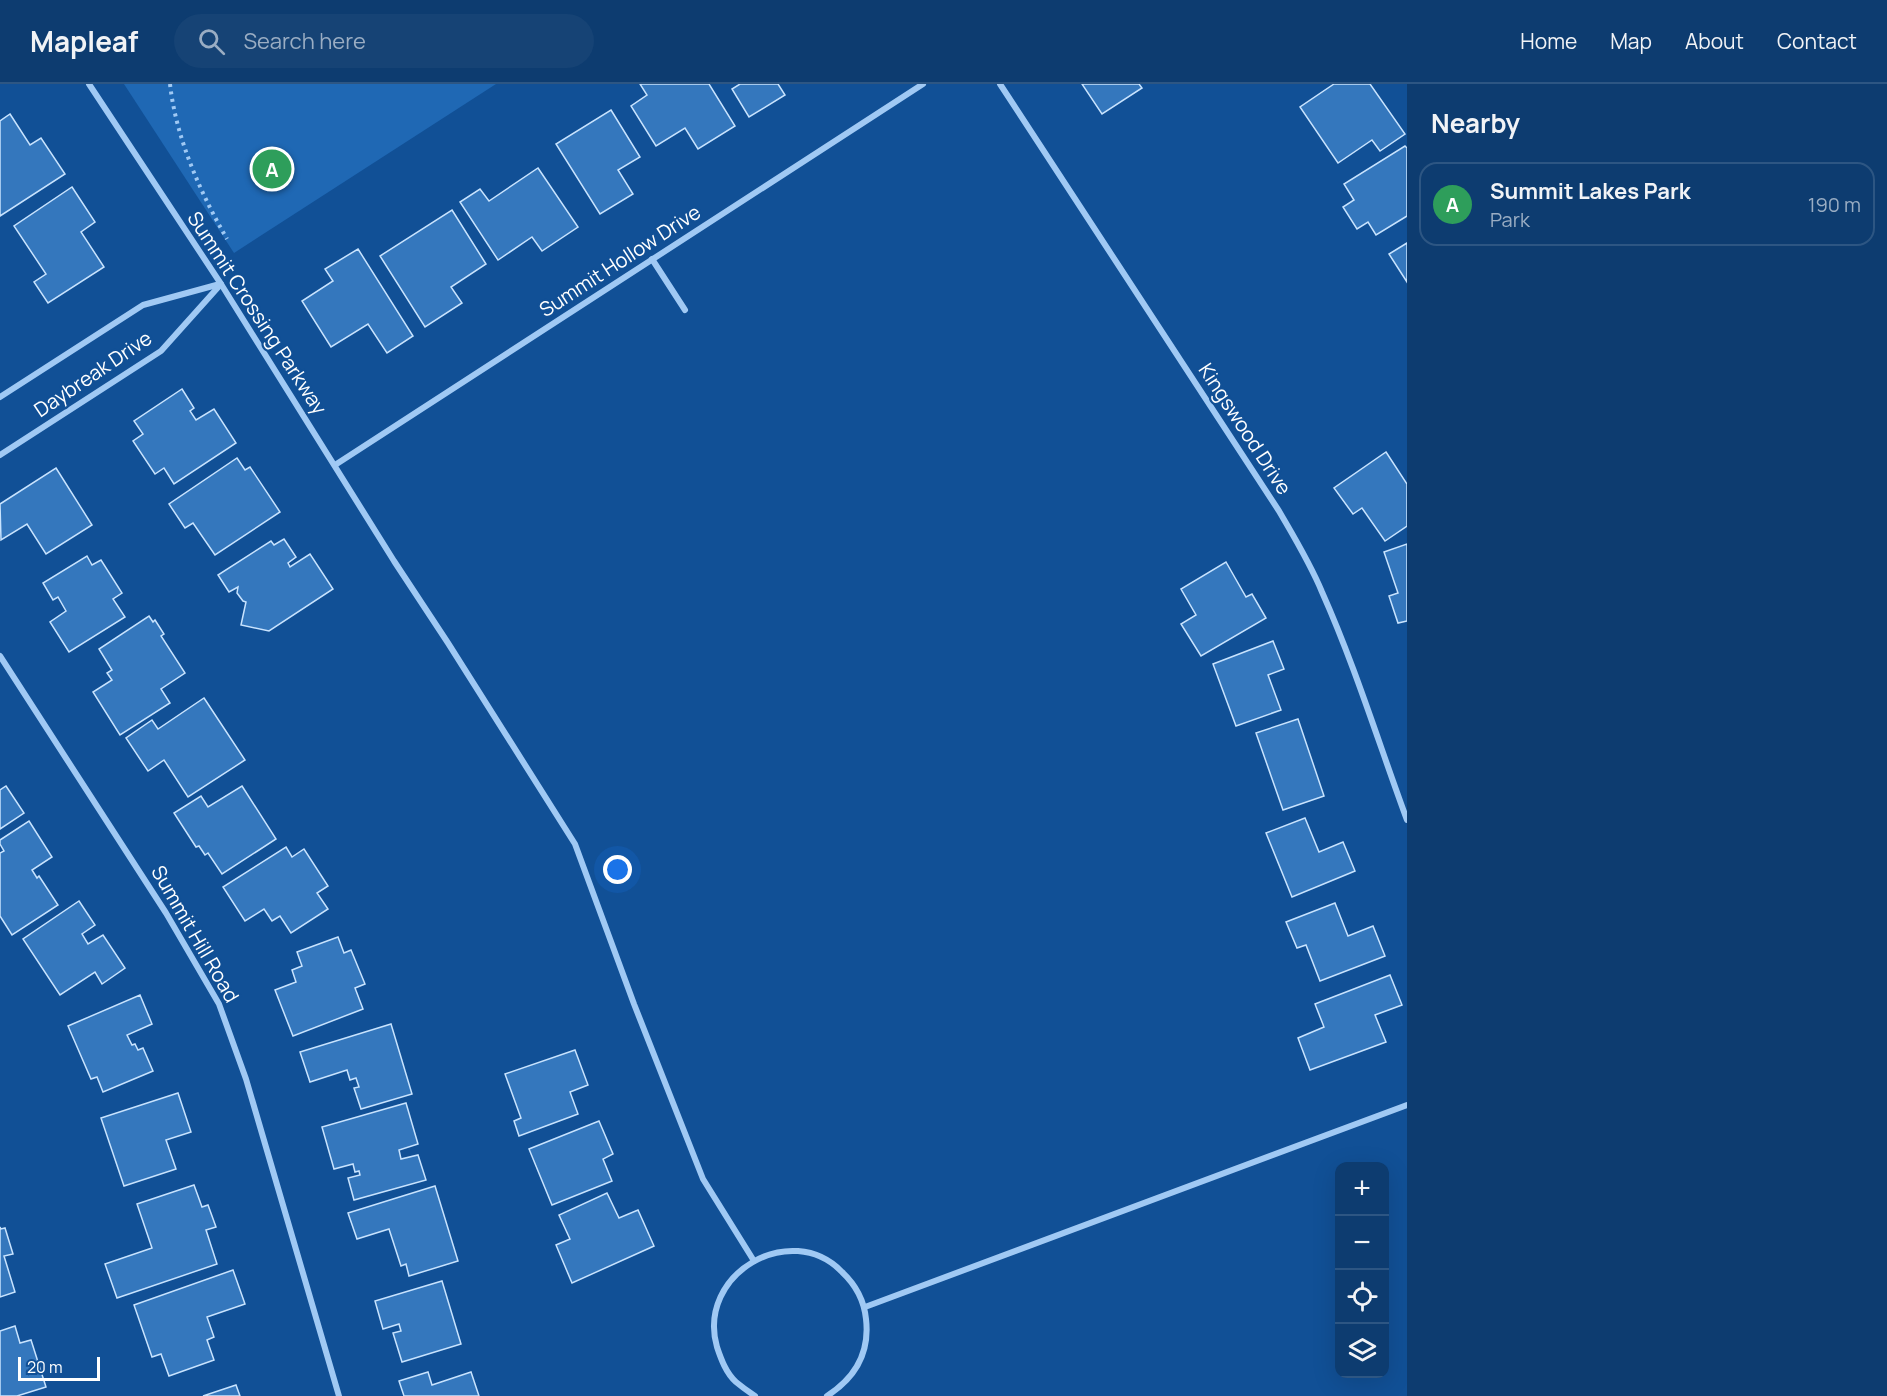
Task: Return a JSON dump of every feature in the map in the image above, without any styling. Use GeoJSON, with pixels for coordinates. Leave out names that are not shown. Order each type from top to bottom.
{"type":"FeatureCollection","features":[{"type":"Feature","properties":{"kind":"street","name":"Summit Crossing Parkway"},"geometry":{"type":"LineString","coordinates":[[89,84],[221,284],[575,844],[634,1004],[703,1179],[754,1261]]}},
{"type":"Feature","properties":{"kind":"street","name":"Summit Hollow Drive"},"geometry":{"type":"LineString","coordinates":[[335,465],[923,84]]}},
{"type":"Feature","properties":{"kind":"street","name":"Kingswood Drive"},"geometry":{"type":"LineString","coordinates":[[1000,84],[1279,511],[1304,554],[1347,653],[1407,820]]}},
{"type":"Feature","properties":{"kind":"street"},"geometry":{"type":"LineString","coordinates":[[652,259],[685,310]]}},
{"type":"Feature","properties":{"kind":"street","name":"Daybreak Drive"},"geometry":{"type":"LineString","coordinates":[[0,397],[143,304],[221,284]]}},
{"type":"Feature","properties":{"kind":"street","name":"Daybreak Drive"},"geometry":{"type":"LineString","coordinates":[[0,455],[161,351],[221,284]]}},
{"type":"Feature","properties":{"kind":"street","name":"Summit Hill Road"},"geometry":{"type":"LineString","coordinates":[[0,656],[166,913],[219,1004],[246,1079],[339,1396]]}},
{"type":"Feature","properties":{"kind":"street"},"geometry":{"type":"LineString","coordinates":[[865,1307],[1407,1105]]}},
{"type":"Feature","properties":{"kind":"street"},"geometry":{"type":"LineString","coordinates":[[755,1396],[735,1381],[721,1361],[714,1336],[715,1311],[724,1288],[741,1269],[762,1256],[788,1251],[813,1254],[836,1265],[854,1284],[865,1307],[868,1333],[862,1358],[849,1379],[827,1396]]}},
{"type":"Feature","properties":{"kind":"path"},"geometry":{"type":"LineString","coordinates":[[170,84],[172,109],[184,144],[210,208],[227,239]]}},
{"type":"Feature","properties":{"kind":"shaded area"},"geometry":{"type":"Polygon","coordinates":[[[124,84],[496,84],[234,253],[124,84]]]}},
{"type":"Feature","properties":{"kind":"building"},"geometry":{"type":"Polygon","coordinates":[[[640,84],[709,84],[735,126],[698,149],[685,128],[656,146],[631,106],[647,95],[640,84]]]}},
{"type":"Feature","properties":{"kind":"building"},"geometry":{"type":"Polygon","coordinates":[[[740,84],[778,84],[785,95],[749,117],[732,89],[740,84]]]}},
{"type":"Feature","properties":{"kind":"building"},"geometry":{"type":"Polygon","coordinates":[[[1082,84],[1139,84],[1142,88],[1102,114],[1082,84]]]}},
{"type":"Feature","properties":{"kind":"building"},"geometry":{"type":"Polygon","coordinates":[[[1334,84],[1370,84],[1405,134],[1380,151],[1372,140],[1338,163],[1300,107],[1334,84]]]}},
{"type":"Feature","properties":{"kind":"building"},"geometry":{"type":"Polygon","coordinates":[[[611,110],[640,157],[618,170],[633,194],[600,214],[556,144],[611,110]]]}},
{"type":"Feature","properties":{"kind":"building"},"geometry":{"type":"Polygon","coordinates":[[[10,114],[30,145],[41,138],[65,174],[0,216],[0,121],[10,114]]]}},
{"type":"Feature","properties":{"kind":"building"},"geometry":{"type":"Polygon","coordinates":[[[1405,146],[1407,148],[1407,216],[1376,235],[1368,222],[1357,229],[1343,207],[1354,200],[1344,184],[1405,146]]]}},
{"type":"Feature","properties":{"kind":"building"},"geometry":{"type":"Polygon","coordinates":[[[538,168],[578,227],[542,251],[532,237],[498,260],[460,202],[480,189],[489,201],[538,168]]]}},
{"type":"Feature","properties":{"kind":"building"},"geometry":{"type":"Polygon","coordinates":[[[72,187],[95,222],[81,232],[104,267],[48,303],[34,282],[46,274],[14,226],[72,187]]]}},
{"type":"Feature","properties":{"kind":"building"},"geometry":{"type":"Polygon","coordinates":[[[452,210],[486,264],[451,287],[462,303],[425,327],[380,256],[452,210]]]}},
{"type":"Feature","properties":{"kind":"building"},"geometry":{"type":"Polygon","coordinates":[[[1407,243],[1407,282],[1389,254],[1407,243]]]}},
{"type":"Feature","properties":{"kind":"building"},"geometry":{"type":"Polygon","coordinates":[[[358,249],[413,336],[387,353],[368,324],[331,347],[302,301],[333,281],[325,269],[358,249]]]}},
{"type":"Feature","properties":{"kind":"building"},"geometry":{"type":"Polygon","coordinates":[[[182,389],[194,408],[190,411],[196,420],[214,409],[236,443],[174,484],[164,468],[155,474],[133,441],[143,434],[134,421],[182,389]]]}},
{"type":"Feature","properties":{"kind":"building"},"geometry":{"type":"Polygon","coordinates":[[[1386,452],[1407,484],[1407,526],[1385,541],[1362,508],[1353,514],[1334,488],[1386,452]]]}},
{"type":"Feature","properties":{"kind":"building"},"geometry":{"type":"Polygon","coordinates":[[[237,458],[245,470],[250,467],[280,512],[215,555],[193,523],[185,528],[169,504],[237,458]]]}},
{"type":"Feature","properties":{"kind":"building"},"geometry":{"type":"Polygon","coordinates":[[[56,468],[92,525],[46,554],[27,524],[1,540],[0,504],[56,468]]]}},
{"type":"Feature","properties":{"kind":"building"},"geometry":{"type":"Polygon","coordinates":[[[284,539],[296,557],[288,563],[290,567],[310,554],[333,589],[269,631],[241,625],[246,602],[237,593],[238,587],[229,592],[218,575],[271,541],[274,545],[284,539]]]}},
{"type":"Feature","properties":{"kind":"building"},"geometry":{"type":"Polygon","coordinates":[[[1407,544],[1407,621],[1398,623],[1389,596],[1398,593],[1384,552],[1407,544]]]}},
{"type":"Feature","properties":{"kind":"building"},"geometry":{"type":"Polygon","coordinates":[[[87,556],[92,565],[101,560],[122,593],[113,599],[125,617],[69,652],[50,622],[66,611],[58,597],[53,600],[43,583],[87,556]]]}},
{"type":"Feature","properties":{"kind":"building"},"geometry":{"type":"Polygon","coordinates":[[[1226,562],[1246,597],[1252,594],[1266,618],[1201,656],[1181,624],[1196,615],[1181,589],[1226,562]]]}},
{"type":"Feature","properties":{"kind":"building"},"geometry":{"type":"Polygon","coordinates":[[[149,616],[153,622],[155,620],[164,634],[161,636],[185,673],[161,689],[170,703],[120,735],[93,692],[112,680],[107,673],[112,670],[99,649],[149,616]]]}},
{"type":"Feature","properties":{"kind":"building"},"geometry":{"type":"Polygon","coordinates":[[[1273,641],[1284,669],[1268,675],[1281,710],[1236,726],[1213,664],[1273,641]]]}},
{"type":"Feature","properties":{"kind":"building"},"geometry":{"type":"Polygon","coordinates":[[[204,698],[245,760],[188,797],[164,760],[148,771],[126,738],[152,720],[158,729],[204,698]]]}},
{"type":"Feature","properties":{"kind":"building"},"geometry":{"type":"Polygon","coordinates":[[[1298,719],[1324,796],[1283,810],[1256,733],[1298,719]]]}},
{"type":"Feature","properties":{"kind":"building"},"geometry":{"type":"Polygon","coordinates":[[[6,786],[24,813],[0,829],[0,790],[6,786]]]}},
{"type":"Feature","properties":{"kind":"building"},"geometry":{"type":"Polygon","coordinates":[[[242,786],[276,839],[222,874],[208,853],[205,855],[199,846],[196,847],[174,813],[201,796],[208,807],[242,786]]]}},
{"type":"Feature","properties":{"kind":"building"},"geometry":{"type":"Polygon","coordinates":[[[1305,818],[1319,852],[1343,842],[1355,871],[1292,897],[1266,833],[1305,818]]]}},
{"type":"Feature","properties":{"kind":"building"},"geometry":{"type":"Polygon","coordinates":[[[29,821],[52,857],[32,870],[37,878],[39,876],[58,905],[12,935],[0,916],[0,853],[4,851],[0,840],[29,821]]]}},
{"type":"Feature","properties":{"kind":"building"},"geometry":{"type":"Polygon","coordinates":[[[286,847],[292,857],[304,849],[328,886],[317,893],[328,909],[291,933],[280,916],[272,921],[264,909],[245,921],[223,887],[286,847]]]}},
{"type":"Feature","properties":{"kind":"building"},"geometry":{"type":"Polygon","coordinates":[[[79,901],[95,925],[82,934],[88,944],[103,935],[125,968],[102,984],[95,972],[60,995],[23,939],[79,901]]]}},
{"type":"Feature","properties":{"kind":"building"},"geometry":{"type":"Polygon","coordinates":[[[1335,903],[1348,936],[1373,926],[1385,956],[1320,981],[1306,945],[1297,948],[1286,922],[1335,903]]]}},
{"type":"Feature","properties":{"kind":"building"},"geometry":{"type":"Polygon","coordinates":[[[338,937],[344,953],[351,950],[365,984],[355,988],[363,1009],[293,1036],[275,990],[296,982],[292,970],[302,966],[297,952],[338,937]]]}},
{"type":"Feature","properties":{"kind":"building"},"geometry":{"type":"Polygon","coordinates":[[[1390,975],[1402,1005],[1375,1015],[1386,1042],[1310,1070],[1298,1038],[1324,1027],[1315,1004],[1390,975]]]}},
{"type":"Feature","properties":{"kind":"building"},"geometry":{"type":"Polygon","coordinates":[[[140,995],[152,1024],[127,1035],[132,1045],[135,1044],[138,1050],[143,1048],[153,1071],[103,1092],[97,1077],[91,1079],[68,1026],[140,995]]]}},
{"type":"Feature","properties":{"kind":"building"},"geometry":{"type":"Polygon","coordinates":[[[391,1024],[412,1094],[361,1109],[354,1088],[359,1087],[356,1078],[350,1080],[347,1070],[310,1082],[300,1052],[391,1024]]]}},
{"type":"Feature","properties":{"kind":"building"},"geometry":{"type":"Polygon","coordinates":[[[575,1050],[588,1085],[570,1092],[578,1114],[519,1136],[514,1121],[521,1118],[505,1074],[575,1050]]]}},
{"type":"Feature","properties":{"kind":"building"},"geometry":{"type":"Polygon","coordinates":[[[178,1093],[191,1132],[166,1140],[176,1169],[124,1186],[101,1118],[178,1093]]]}},
{"type":"Feature","properties":{"kind":"building"},"geometry":{"type":"Polygon","coordinates":[[[406,1103],[418,1144],[399,1150],[401,1159],[418,1155],[426,1180],[354,1200],[348,1178],[360,1175],[359,1171],[355,1172],[353,1164],[334,1169],[322,1127],[406,1103]]]}},
{"type":"Feature","properties":{"kind":"building"},"geometry":{"type":"Polygon","coordinates":[[[599,1121],[613,1154],[603,1159],[612,1181],[552,1205],[529,1149],[599,1121]]]}},
{"type":"Feature","properties":{"kind":"building"},"geometry":{"type":"Polygon","coordinates":[[[194,1185],[202,1207],[208,1205],[216,1227],[206,1230],[217,1264],[117,1298],[105,1264],[152,1248],[137,1204],[194,1185]]]}},
{"type":"Feature","properties":{"kind":"building"},"geometry":{"type":"Polygon","coordinates":[[[435,1186],[458,1261],[409,1276],[406,1264],[401,1266],[389,1229],[357,1239],[348,1213],[435,1186]]]}},
{"type":"Feature","properties":{"kind":"building"},"geometry":{"type":"Polygon","coordinates":[[[607,1193],[619,1218],[638,1210],[654,1246],[572,1283],[556,1245],[570,1239],[559,1215],[607,1193]]]}},
{"type":"Feature","properties":{"kind":"building"},"geometry":{"type":"Polygon","coordinates":[[[0,1227],[5,1228],[13,1254],[4,1256],[15,1292],[0,1297],[0,1227]]]}},
{"type":"Feature","properties":{"kind":"building"},"geometry":{"type":"Polygon","coordinates":[[[233,1270],[245,1304],[207,1317],[214,1337],[207,1340],[214,1360],[169,1376],[161,1354],[152,1357],[134,1305],[233,1270]]]}},
{"type":"Feature","properties":{"kind":"building"},"geometry":{"type":"Polygon","coordinates":[[[442,1281],[461,1344],[402,1362],[393,1333],[401,1331],[399,1324],[383,1329],[375,1301],[442,1281]]]}},
{"type":"Feature","properties":{"kind":"building"},"geometry":{"type":"Polygon","coordinates":[[[15,1326],[20,1343],[31,1340],[46,1387],[17,1396],[0,1396],[0,1331],[15,1326]]]}},
{"type":"Feature","properties":{"kind":"building"},"geometry":{"type":"Polygon","coordinates":[[[428,1372],[432,1385],[471,1372],[479,1396],[404,1396],[399,1381],[428,1372]]]}},
{"type":"Feature","properties":{"kind":"building"},"geometry":{"type":"Polygon","coordinates":[[[236,1385],[240,1396],[203,1396],[236,1385]]]}},
{"type":"Feature","properties":{"kind":"place","name":"Summit Lakes Park"},"geometry":{"type":"Point","coordinates":[272,169]}}]}
